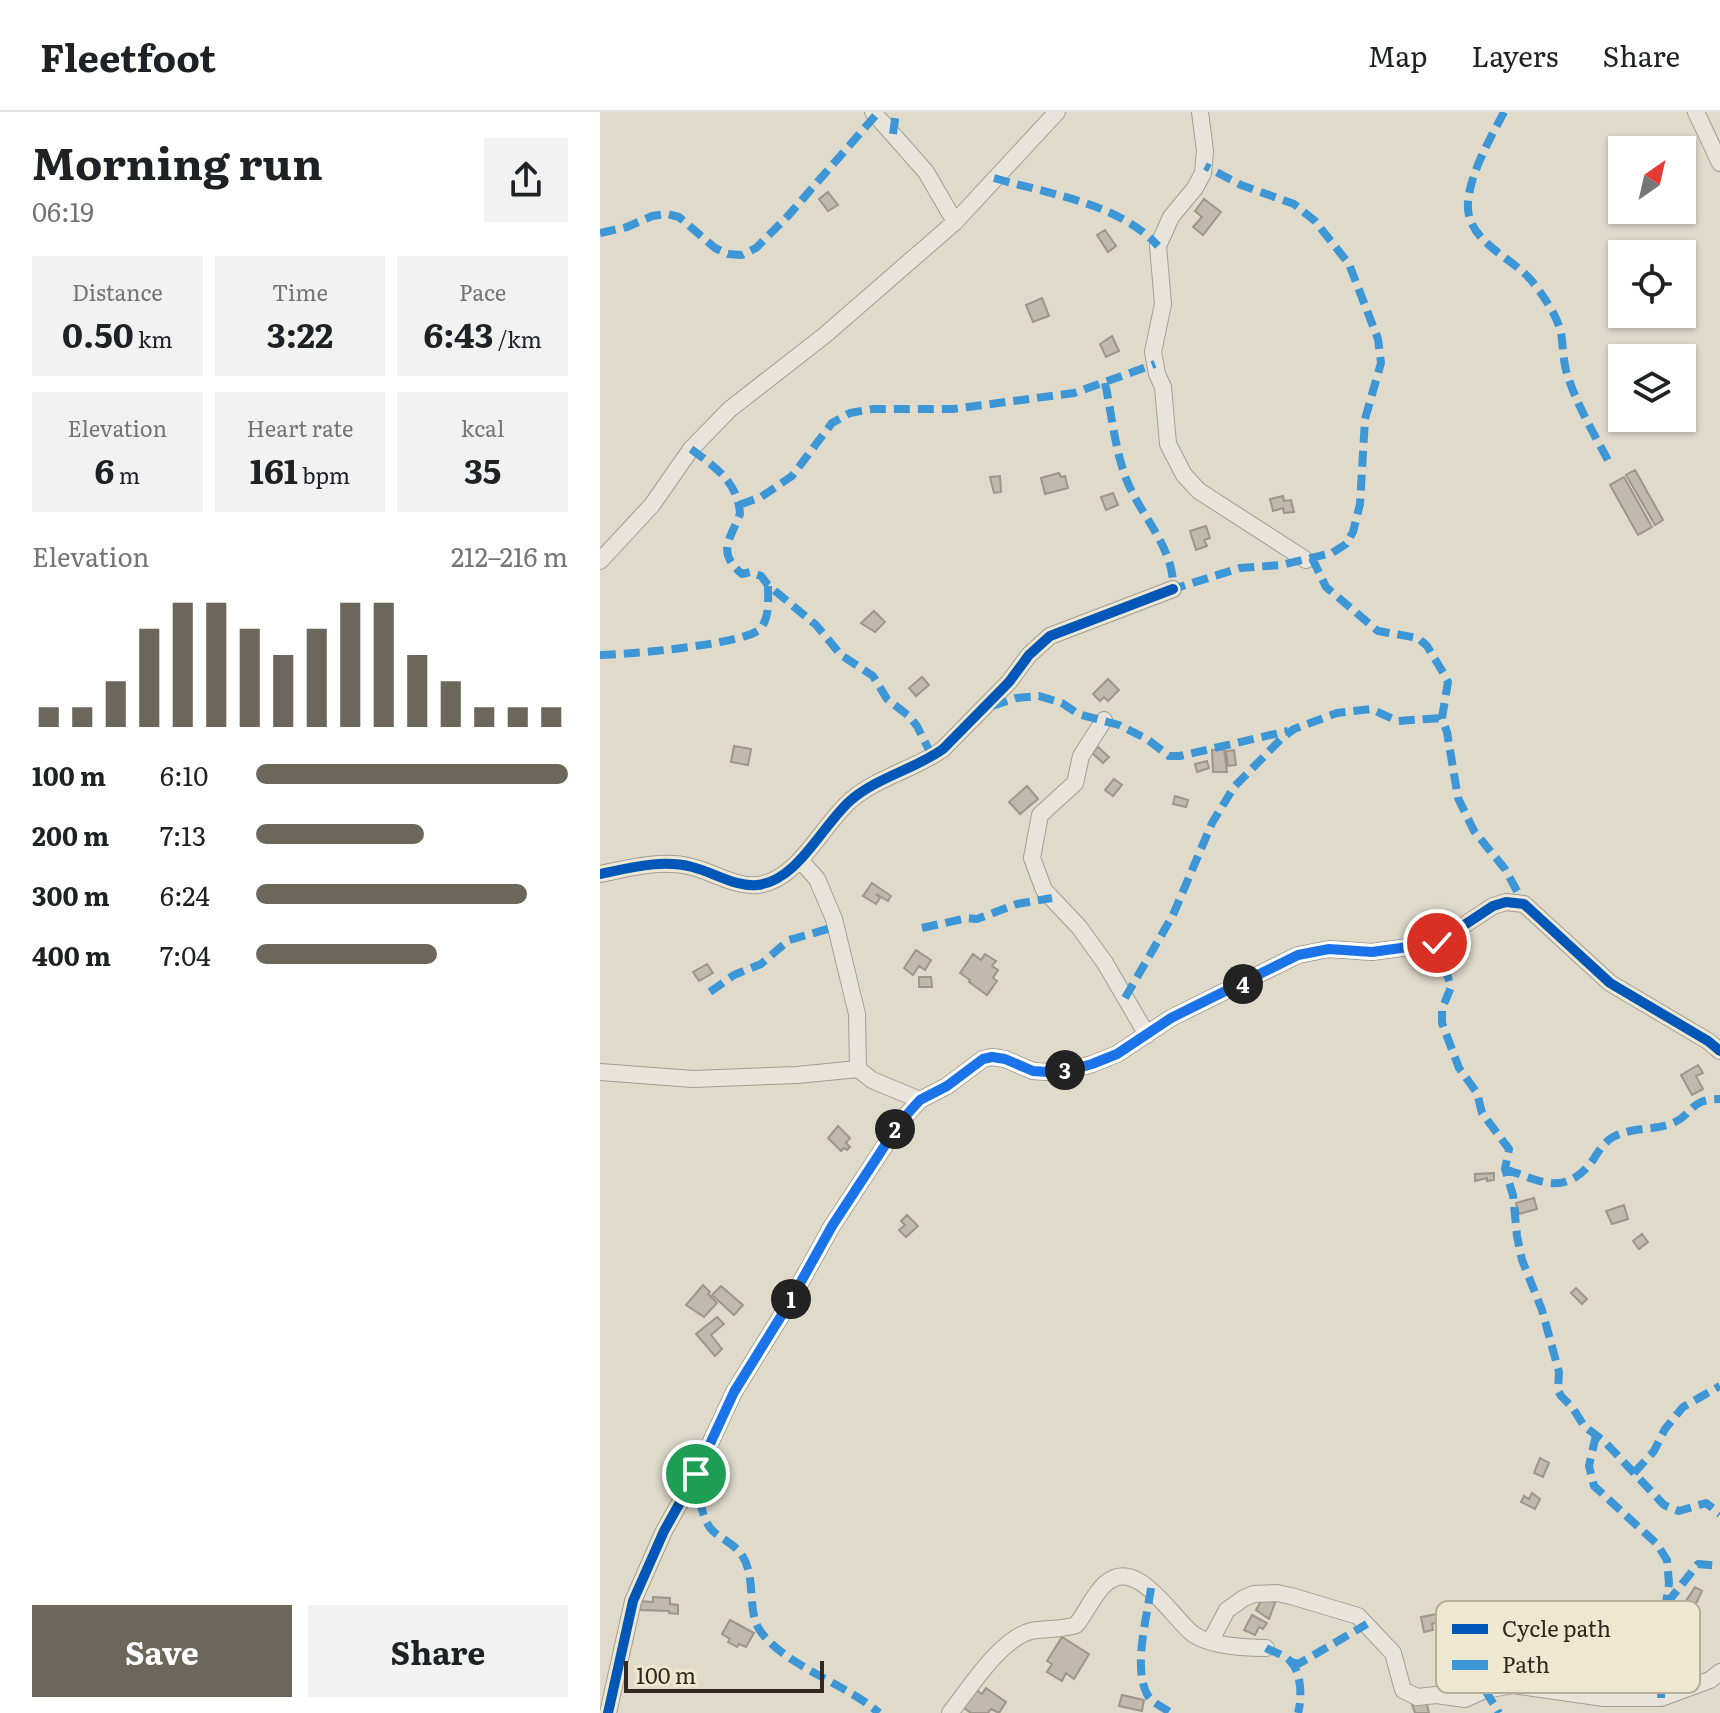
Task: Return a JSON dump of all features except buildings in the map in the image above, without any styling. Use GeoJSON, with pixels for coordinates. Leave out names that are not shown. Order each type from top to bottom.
{"type":"FeatureCollection","features":[{"type":"Feature","properties":{"kind":"street"},"geometry":{"type":"LineString","coordinates":[[873,112],[926,172],[955,222]]}},
{"type":"Feature","properties":{"kind":"street"},"geometry":{"type":"LineString","coordinates":[[600,561],[652,505],[691,449],[730,409],[825,335],[955,222],[1057,112]]}},
{"type":"Feature","properties":{"kind":"street"},"geometry":{"type":"LineString","coordinates":[[1200,112],[1205,151],[1203,173],[1171,217],[1158,246],[1163,304],[1153,352],[1163,387],[1168,444],[1184,475],[1199,491],[1306,560]]}},
{"type":"Feature","properties":{"kind":"street"},"geometry":{"type":"LineString","coordinates":[[1696,112],[1720,163]]}},
{"type":"Feature","properties":{"kind":"street"},"geometry":{"type":"LineString","coordinates":[[600,874],[669,864],[691,866],[731,880],[759,885],[778,877],[801,861],[814,840],[852,799],[889,775],[943,749],[1050,636],[1173,589]]}},
{"type":"Feature","properties":{"kind":"street"},"geometry":{"type":"LineString","coordinates":[[1104,720],[1081,756],[1075,783],[1040,815],[1032,858],[1044,890],[1079,927],[1105,963],[1147,1035]]}},
{"type":"Feature","properties":{"kind":"street"},"geometry":{"type":"LineString","coordinates":[[801,861],[817,879],[834,919],[857,1014],[858,1069]]}},
{"type":"Feature","properties":{"kind":"street"},"geometry":{"type":"LineString","coordinates":[[608,1713],[633,1601],[664,1531],[696,1474],[734,1392],[832,1226],[901,1121],[920,1100],[947,1086],[983,1059],[1005,1059],[1033,1071],[1071,1070],[1117,1054],[1171,1018],[1298,955],[1329,949],[1372,952],[1437,943],[1493,906],[1506,902],[1524,904],[1610,983],[1720,1051]]}},
{"type":"Feature","properties":{"kind":"street"},"geometry":{"type":"LineString","coordinates":[[600,1072],[693,1079],[858,1069],[872,1080],[920,1100]]}},
{"type":"Feature","properties":{"kind":"street"},"geometry":{"type":"LineString","coordinates":[[950,1713],[986,1667],[1016,1639],[1028,1632],[1076,1625],[1105,1584],[1119,1576],[1133,1578],[1151,1588],[1195,1635],[1239,1648],[1266,1648]]}},
{"type":"Feature","properties":{"kind":"street"},"geometry":{"type":"LineString","coordinates":[[1211,1640],[1227,1610],[1254,1594],[1277,1593],[1358,1616],[1393,1653],[1403,1690],[1417,1697],[1436,1695],[1465,1699],[1478,1693]]}},
{"type":"Feature","properties":{"kind":"street"},"geometry":{"type":"LineString","coordinates":[[1700,1684],[1720,1672]]}},
{"type":"Feature","properties":{"kind":"street"},"geometry":{"type":"LineString","coordinates":[[1569,1693],[1604,1698],[1661,1698],[1675,1693]]}},
{"type":"Feature","properties":{"kind":"marked path"},"geometry":{"type":"LineString","coordinates":[[893,134],[896,112]]}},
{"type":"Feature","properties":{"kind":"marked path"},"geometry":{"type":"LineString","coordinates":[[1504,112],[1480,159],[1471,185],[1468,198],[1471,221],[1493,249],[1531,280],[1549,305],[1561,333],[1566,370],[1574,394],[1610,464]]}},
{"type":"Feature","properties":{"kind":"marked path"},"geometry":{"type":"LineString","coordinates":[[600,233],[667,214],[679,217],[715,248],[728,254],[742,255],[756,248],[787,217],[876,115]]}},
{"type":"Feature","properties":{"kind":"marked path"},"geometry":{"type":"LineString","coordinates":[[1105,383],[1123,469],[1169,560],[1173,589],[1240,568],[1281,565],[1332,553],[1346,544],[1353,532],[1360,504],[1365,419],[1381,363],[1378,339],[1349,264],[1315,221],[1294,204],[1241,185],[1205,166]]}},
{"type":"Feature","properties":{"kind":"marked path"},"geometry":{"type":"LineString","coordinates":[[994,178],[1103,210],[1124,219],[1158,246]]}},
{"type":"Feature","properties":{"kind":"marked path"},"geometry":{"type":"LineString","coordinates":[[739,505],[761,497],[792,476],[832,423],[850,413],[873,409],[953,409],[1074,393],[1155,364]]}},
{"type":"Feature","properties":{"kind":"marked path"},"geometry":{"type":"LineString","coordinates":[[691,449],[724,476],[735,493],[740,514],[727,552],[734,566],[742,574],[750,572],[761,576],[816,625],[841,655],[873,676],[887,699],[917,726],[932,756]]}},
{"type":"Feature","properties":{"kind":"marked path"},"geometry":{"type":"LineString","coordinates":[[1312,558],[1326,587],[1378,631],[1418,638],[1427,646],[1448,682],[1442,718],[1458,798],[1474,831],[1505,869],[1524,904]]}},
{"type":"Feature","properties":{"kind":"marked path"},"geometry":{"type":"LineString","coordinates":[[600,655],[685,648],[752,634],[761,628],[766,618],[768,585]]}},
{"type":"Feature","properties":{"kind":"marked path"},"geometry":{"type":"LineString","coordinates":[[992,706],[1016,698],[1039,696],[1062,703],[1078,714],[1119,725],[1147,739],[1169,756],[1288,731]]}},
{"type":"Feature","properties":{"kind":"marked path"},"geometry":{"type":"LineString","coordinates":[[1125,998],[1173,915],[1212,823],[1234,787],[1282,738],[1294,729],[1337,713],[1371,709],[1398,721],[1442,718]]}},
{"type":"Feature","properties":{"kind":"marked path"},"geometry":{"type":"LineString","coordinates":[[922,928],[967,918],[977,919],[1017,904],[1052,898]]}},
{"type":"Feature","properties":{"kind":"marked path"},"geometry":{"type":"LineString","coordinates":[[710,992],[734,975],[761,964],[789,940],[835,927]]}},
{"type":"Feature","properties":{"kind":"marked path"},"geometry":{"type":"LineString","coordinates":[[1437,943],[1451,987],[1442,1009],[1442,1023],[1459,1068],[1477,1093],[1482,1113],[1509,1149],[1505,1169],[1513,1195],[1517,1236],[1559,1372],[1558,1390],[1584,1426],[1605,1442],[1664,1505],[1679,1511],[1706,1503],[1720,1514]]}},
{"type":"Feature","properties":{"kind":"marked path"},"geometry":{"type":"LineString","coordinates":[[1505,1169],[1542,1182],[1563,1183],[1583,1172],[1613,1137],[1673,1123],[1697,1104],[1720,1099]]}},
{"type":"Feature","properties":{"kind":"marked path"},"geometry":{"type":"LineString","coordinates":[[1634,1473],[1654,1451],[1665,1429],[1683,1407],[1720,1386]]}},
{"type":"Feature","properties":{"kind":"marked path"},"geometry":{"type":"LineString","coordinates":[[1596,1435],[1589,1466],[1594,1486],[1657,1544],[1667,1560],[1666,1601]]}},
{"type":"Feature","properties":{"kind":"marked path"},"geometry":{"type":"LineString","coordinates":[[696,1476],[707,1523],[736,1549],[747,1565],[755,1621],[769,1642],[879,1713]]}},
{"type":"Feature","properties":{"kind":"marked path"},"geometry":{"type":"LineString","coordinates":[[1669,1601],[1698,1564],[1720,1566]]}},
{"type":"Feature","properties":{"kind":"marked path"},"geometry":{"type":"LineString","coordinates":[[1151,1588],[1142,1642],[1143,1683],[1149,1697],[1171,1713]]}},
{"type":"Feature","properties":{"kind":"marked path"},"geometry":{"type":"LineString","coordinates":[[1292,1662],[1298,1664],[1367,1624]]}},
{"type":"Feature","properties":{"kind":"marked path"},"geometry":{"type":"LineString","coordinates":[[1266,1648],[1285,1657],[1297,1672],[1300,1686],[1298,1713]]}},
{"type":"Feature","properties":{"kind":"marked path"},"geometry":{"type":"LineString","coordinates":[[1487,1693],[1499,1713]]}},
{"type":"Feature","properties":{"kind":"marked path"},"geometry":{"type":"LineString","coordinates":[[1661,1693],[1661,1698]]}},
{"type":"Feature","properties":{"kind":"cycle path"},"geometry":{"type":"LineString","coordinates":[[600,874],[669,864],[692,867],[741,884],[757,885],[772,881],[797,863],[851,800],[873,785],[943,749],[1050,636],[1173,589]]}},
{"type":"Feature","properties":{"kind":"cycle path"},"geometry":{"type":"LineString","coordinates":[[608,1713],[633,1601],[664,1531],[696,1474],[734,1392],[832,1226],[901,1121],[920,1100],[947,1086],[983,1059],[1005,1059],[1033,1071],[1047,1072],[1092,1064],[1117,1054],[1171,1018],[1298,955],[1329,949],[1372,952],[1437,943],[1493,906],[1506,902],[1524,904],[1610,983],[1720,1051]]}},
{"type":"Feature","properties":{"kind":"route"},"geometry":{"type":"LineString","coordinates":[[696,1474],[734,1392],[832,1226],[901,1121],[920,1100],[947,1086],[983,1059],[992,1057],[1033,1071],[1047,1072],[1092,1064],[1117,1054],[1171,1018],[1298,955],[1329,949],[1372,952],[1437,943]]}}]}
